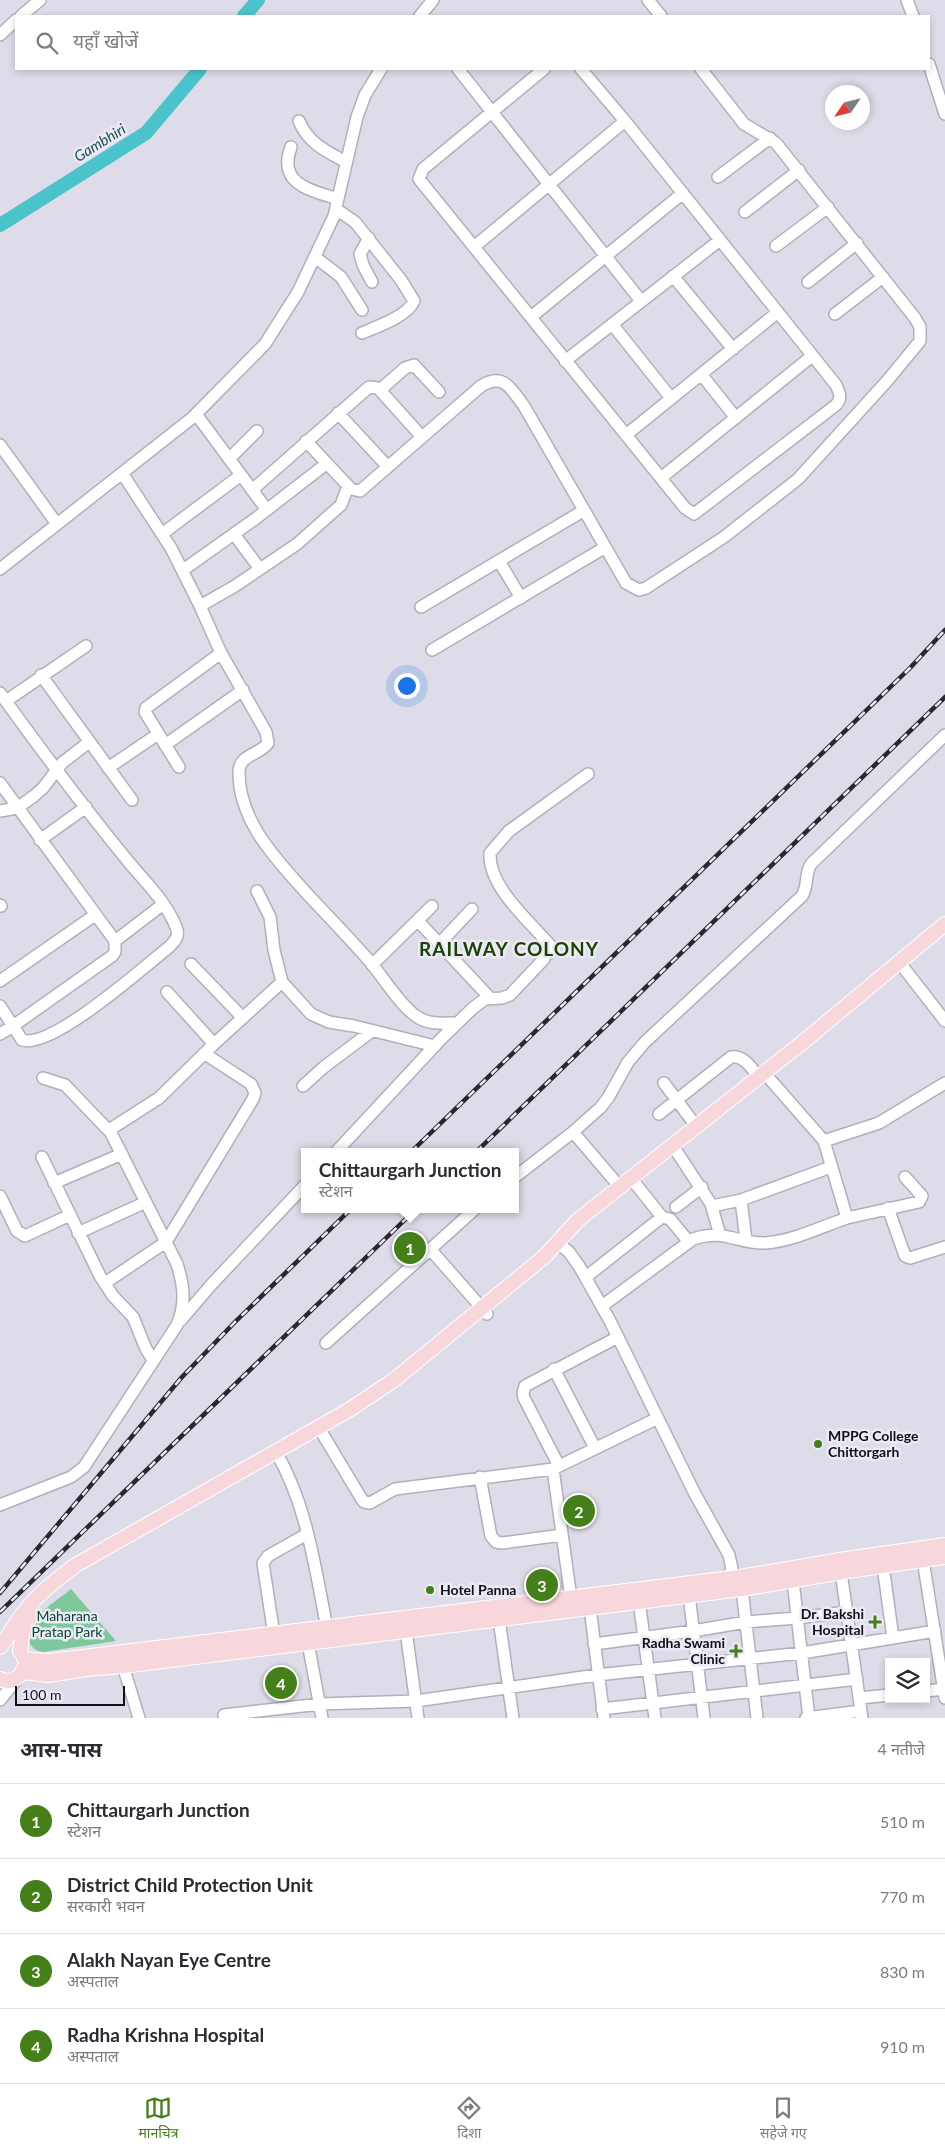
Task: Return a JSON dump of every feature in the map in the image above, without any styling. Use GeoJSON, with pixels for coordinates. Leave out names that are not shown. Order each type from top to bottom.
{"type":"FeatureCollection","features":[{"type":"Feature","properties":{"kind":"main road"},"geometry":{"type":"LineString","coordinates":[[0,1648],[23,1613],[45,1588],[76,1565],[277,1455],[322,1433],[397,1386],[560,1245],[581,1224],[675,1150],[945,924]]}},
{"type":"Feature","properties":{"kind":"main road"},"geometry":{"type":"LineString","coordinates":[[560,1245],[578,1220],[619,1186],[763,1077],[945,933]]}},
{"type":"Feature","properties":{"kind":"main road"},"geometry":{"type":"LineString","coordinates":[[0,1692],[25,1665],[20,1640],[28,1619],[50,1596],[80,1571],[277,1455],[372,1396],[485,1311]]}},
{"type":"Feature","properties":{"kind":"main road"},"geometry":{"type":"LineString","coordinates":[[13,1678],[308,1643],[571,1598],[728,1578],[945,1545]]}},
{"type":"Feature","properties":{"kind":"main road"},"geometry":{"type":"LineString","coordinates":[[0,1648],[7,1646],[14,1648],[31,1660],[49,1662],[327,1628],[499,1619],[742,1589],[945,1557]]}},
{"type":"Feature","properties":{"kind":"street"},"geometry":{"type":"LineString","coordinates":[[22,15],[40,0]]}},
{"type":"Feature","properties":{"kind":"street"},"geometry":{"type":"LineString","coordinates":[[421,15],[433,0]]}},
{"type":"Feature","properties":{"kind":"street"},"geometry":{"type":"LineString","coordinates":[[648,0],[660,15]]}},
{"type":"Feature","properties":{"kind":"street"},"geometry":{"type":"LineString","coordinates":[[907,0],[913,15]]}},
{"type":"Feature","properties":{"kind":"street"},"geometry":{"type":"LineString","coordinates":[[0,35],[15,21]]}},
{"type":"Feature","properties":{"kind":"street"},"geometry":{"type":"LineString","coordinates":[[930,67],[945,114]]}},
{"type":"Feature","properties":{"kind":"street"},"geometry":{"type":"LineString","coordinates":[[0,569],[196,414],[264,344],[298,292],[315,256],[337,204],[346,162],[365,94],[380,70]]}},
{"type":"Feature","properties":{"kind":"street"},"geometry":{"type":"LineString","coordinates":[[459,70],[641,301]]}},
{"type":"Feature","properties":{"kind":"street"},"geometry":{"type":"LineString","coordinates":[[543,70],[423,169],[419,179],[685,508],[694,514],[836,405],[840,401],[840,395],[836,385],[625,121],[582,70]]}},
{"type":"Feature","properties":{"kind":"street"},"geometry":{"type":"LineString","coordinates":[[306,441],[348,486],[356,491],[360,491],[481,386],[490,381],[497,380],[505,383],[524,406],[604,548],[626,583],[639,590],[646,588],[724,537],[798,479],[920,340],[920,327],[915,318],[799,170],[770,138],[753,131],[744,124],[702,70]]}},
{"type":"Feature","properties":{"kind":"street"},"geometry":{"type":"LineString","coordinates":[[299,121],[306,136],[346,162]]}},
{"type":"Feature","properties":{"kind":"street"},"geometry":{"type":"LineString","coordinates":[[474,246],[625,121]]}},
{"type":"Feature","properties":{"kind":"street"},"geometry":{"type":"LineString","coordinates":[[718,177],[770,138]]}},
{"type":"Feature","properties":{"kind":"street"},"geometry":{"type":"LineString","coordinates":[[291,147],[287,163],[292,178],[337,204],[355,222],[402,280],[414,301],[410,308],[390,321],[362,333]]}},
{"type":"Feature","properties":{"kind":"street"},"geometry":{"type":"LineString","coordinates":[[746,212],[799,170]]}},
{"type":"Feature","properties":{"kind":"street"},"geometry":{"type":"LineString","coordinates":[[530,317],[683,193]]}},
{"type":"Feature","properties":{"kind":"street"},"geometry":{"type":"LineString","coordinates":[[776,246],[828,207]]}},
{"type":"Feature","properties":{"kind":"street"},"geometry":{"type":"LineString","coordinates":[[369,238],[360,254],[372,282]]}},
{"type":"Feature","properties":{"kind":"street"},"geometry":{"type":"LineString","coordinates":[[565,360],[720,240]]}},
{"type":"Feature","properties":{"kind":"street"},"geometry":{"type":"LineString","coordinates":[[808,282],[857,243]]}},
{"type":"Feature","properties":{"kind":"street"},"geometry":{"type":"LineString","coordinates":[[315,256],[341,277],[362,310]]}},
{"type":"Feature","properties":{"kind":"street"},"geometry":{"type":"LineString","coordinates":[[673,276],[732,349]]}},
{"type":"Feature","properties":{"kind":"street"},"geometry":{"type":"LineString","coordinates":[[835,314],[883,277]]}},
{"type":"Feature","properties":{"kind":"street"},"geometry":{"type":"LineString","coordinates":[[626,435],[778,312]]}},
{"type":"Feature","properties":{"kind":"street"},"geometry":{"type":"LineString","coordinates":[[612,324],[671,398]]}},
{"type":"Feature","properties":{"kind":"street"},"geometry":{"type":"LineString","coordinates":[[661,478],[812,356]]}},
{"type":"Feature","properties":{"kind":"street"},"geometry":{"type":"LineString","coordinates":[[380,390],[405,368],[414,365],[439,392]]}},
{"type":"Feature","properties":{"kind":"street"},"geometry":{"type":"LineString","coordinates":[[702,374],[736,418]]}},
{"type":"Feature","properties":{"kind":"street"},"geometry":{"type":"LineString","coordinates":[[252,490],[365,389],[374,386],[380,390],[422,437]]}},
{"type":"Feature","properties":{"kind":"street"},"geometry":{"type":"LineString","coordinates":[[338,413],[388,467]]}},
{"type":"Feature","properties":{"kind":"street"},"geometry":{"type":"LineString","coordinates":[[196,414],[267,510]]}},
{"type":"Feature","properties":{"kind":"street"},"geometry":{"type":"LineString","coordinates":[[229,458],[257,431]]}},
{"type":"Feature","properties":{"kind":"street"},"geometry":{"type":"LineString","coordinates":[[0,445],[57,524]]}},
{"type":"Feature","properties":{"kind":"street"},"geometry":{"type":"LineString","coordinates":[[183,570],[267,510],[326,464]]}},
{"type":"Feature","properties":{"kind":"street"},"geometry":{"type":"LineString","coordinates":[[122,473],[183,570],[221,653],[243,690],[268,739],[264,749],[245,758],[239,770],[245,807],[270,852],[417,1017],[430,1022],[457,1023]]}},
{"type":"Feature","properties":{"kind":"street"},"geometry":{"type":"LineString","coordinates":[[162,534],[241,475]]}},
{"type":"Feature","properties":{"kind":"street"},"geometry":{"type":"LineString","coordinates":[[200,606],[297,544],[341,506],[348,486]]}},
{"type":"Feature","properties":{"kind":"street"},"geometry":{"type":"LineString","coordinates":[[421,607],[583,511]]}},
{"type":"Feature","properties":{"kind":"street"},"geometry":{"type":"LineString","coordinates":[[234,534],[260,569]]}},
{"type":"Feature","properties":{"kind":"street"},"geometry":{"type":"LineString","coordinates":[[432,650],[604,548]]}},
{"type":"Feature","properties":{"kind":"street"},"geometry":{"type":"LineString","coordinates":[[499,560],[521,598]]}},
{"type":"Feature","properties":{"kind":"street"},"geometry":{"type":"LineString","coordinates":[[0,1006],[19,1037],[25,1041],[46,1037],[80,1017],[169,947],[177,938],[177,931],[151,887],[128,861],[56,769],[3,697],[86,646]]}},
{"type":"Feature","properties":{"kind":"street"},"geometry":{"type":"LineString","coordinates":[[179,767],[146,716],[146,708],[221,653]]}},
{"type":"Feature","properties":{"kind":"street"},"geometry":{"type":"LineString","coordinates":[[41,675],[132,800]]}},
{"type":"Feature","properties":{"kind":"street"},"geometry":{"type":"LineString","coordinates":[[165,745],[243,690]]}},
{"type":"Feature","properties":{"kind":"street"},"geometry":{"type":"LineString","coordinates":[[108,768],[158,734]]}},
{"type":"Feature","properties":{"kind":"street"},"geometry":{"type":"LineString","coordinates":[[519,1174],[573,1132],[600,1108],[608,1098],[628,1062],[645,1042],[802,896],[807,888],[807,869],[818,855],[945,735]]}},
{"type":"Feature","properties":{"kind":"street"},"geometry":{"type":"LineString","coordinates":[[0,811],[17,808],[43,788],[56,769],[89,742]]}},
{"type":"Feature","properties":{"kind":"street"},"geometry":{"type":"LineString","coordinates":[[340,1148],[478,1003],[485,999],[502,998],[510,995],[552,950],[498,883],[491,870],[490,852],[509,831],[588,774]]}},
{"type":"Feature","properties":{"kind":"street"},"geometry":{"type":"LineString","coordinates":[[0,783],[115,941],[115,952],[112,956],[0,1034]]}},
{"type":"Feature","properties":{"kind":"street"},"geometry":{"type":"LineString","coordinates":[[40,840],[86,806]]}},
{"type":"Feature","properties":{"kind":"street"},"geometry":{"type":"LineString","coordinates":[[257,891],[270,917],[274,950],[282,982],[311,1014],[329,1022],[372,1030],[435,1046]]}},
{"type":"Feature","properties":{"kind":"street"},"geometry":{"type":"LineString","coordinates":[[115,941],[162,904]]}},
{"type":"Feature","properties":{"kind":"street"},"geometry":{"type":"LineString","coordinates":[[372,965],[432,906]]}},
{"type":"Feature","properties":{"kind":"street"},"geometry":{"type":"LineString","coordinates":[[439,944],[472,909]]}},
{"type":"Feature","properties":{"kind":"street"},"geometry":{"type":"LineString","coordinates":[[0,981],[95,915]]}},
{"type":"Feature","properties":{"kind":"street"},"geometry":{"type":"LineString","coordinates":[[418,921],[491,998]]}},
{"type":"Feature","properties":{"kind":"street"},"geometry":{"type":"LineString","coordinates":[[191,964],[243,1018]]}},
{"type":"Feature","properties":{"kind":"street"},"geometry":{"type":"LineString","coordinates":[[903,967],[945,1021]]}},
{"type":"Feature","properties":{"kind":"street"},"geometry":{"type":"LineString","coordinates":[[109,1130],[159,1098],[214,1044],[282,982]]}},
{"type":"Feature","properties":{"kind":"street"},"geometry":{"type":"LineString","coordinates":[[167,992],[214,1044]]}},
{"type":"Feature","properties":{"kind":"street"},"geometry":{"type":"LineString","coordinates":[[303,1086],[324,1067],[372,1030]]}},
{"type":"Feature","properties":{"kind":"street"},"geometry":{"type":"LineString","coordinates":[[105,1283],[166,1242],[253,1099],[254,1093],[251,1084],[205,1054]]}},
{"type":"Feature","properties":{"kind":"street"},"geometry":{"type":"LineString","coordinates":[[659,1114],[734,1056],[744,1060],[763,1077],[824,1141],[847,1218]]}},
{"type":"Feature","properties":{"kind":"street"},"geometry":{"type":"LineString","coordinates":[[0,1505],[78,1473],[84,1467],[154,1360],[182,1312],[182,1282],[177,1264],[109,1130],[65,1085],[43,1078]]}},
{"type":"Feature","properties":{"kind":"street"},"geometry":{"type":"LineString","coordinates":[[664,1083],[696,1126]]}},
{"type":"Feature","properties":{"kind":"street"},"geometry":{"type":"LineString","coordinates":[[824,1141],[879,1123],[945,1083]]}},
{"type":"Feature","properties":{"kind":"street"},"geometry":{"type":"LineString","coordinates":[[573,1132],[619,1186]]}},
{"type":"Feature","properties":{"kind":"street"},"geometry":{"type":"LineString","coordinates":[[675,1150],[702,1187],[712,1206],[720,1235]]}},
{"type":"Feature","properties":{"kind":"street"},"geometry":{"type":"LineString","coordinates":[[54,1183],[122,1154]]}},
{"type":"Feature","properties":{"kind":"street"},"geometry":{"type":"LineString","coordinates":[[42,1157],[78,1233],[105,1283],[113,1296],[133,1317],[146,1349],[154,1360]]}},
{"type":"Feature","properties":{"kind":"street"},"geometry":{"type":"LineString","coordinates":[[712,1206],[741,1200],[831,1167]]}},
{"type":"Feature","properties":{"kind":"street"},"geometry":{"type":"LineString","coordinates":[[602,1306],[689,1242],[704,1235],[720,1235],[763,1243],[780,1241],[847,1218],[913,1204],[922,1199],[921,1193],[905,1177]]}},
{"type":"Feature","properties":{"kind":"street"},"geometry":{"type":"LineString","coordinates":[[634,1182],[662,1217],[670,1219],[689,1242]]}},
{"type":"Feature","properties":{"kind":"street"},"geometry":{"type":"LineString","coordinates":[[676,1207],[702,1187]]}},
{"type":"Feature","properties":{"kind":"street"},"geometry":{"type":"LineString","coordinates":[[176,1325],[301,1189]]}},
{"type":"Feature","properties":{"kind":"street"},"geometry":{"type":"LineString","coordinates":[[0,1196],[17,1231],[25,1236],[70,1215]]}},
{"type":"Feature","properties":{"kind":"street"},"geometry":{"type":"LineString","coordinates":[[741,1200],[746,1240]]}},
{"type":"Feature","properties":{"kind":"street"},"geometry":{"type":"LineString","coordinates":[[78,1233],[146,1202]]}},
{"type":"Feature","properties":{"kind":"street"},"geometry":{"type":"LineString","coordinates":[[888,1208],[905,1256],[910,1258],[945,1247]]}},
{"type":"Feature","properties":{"kind":"street"},"geometry":{"type":"LineString","coordinates":[[326,1343],[470,1213]]}},
{"type":"Feature","properties":{"kind":"street"},"geometry":{"type":"LineString","coordinates":[[586,1277],[662,1217]]}},
{"type":"Feature","properties":{"kind":"street"},"geometry":{"type":"LineString","coordinates":[[560,1245],[569,1252],[602,1306],[695,1494],[729,1555],[732,1565],[728,1578],[720,1591]]}},
{"type":"Feature","properties":{"kind":"street"},"geometry":{"type":"LineString","coordinates":[[430,1249],[485,1311]]}},
{"type":"Feature","properties":{"kind":"street"},"geometry":{"type":"LineString","coordinates":[[571,1598],[562,1534],[556,1467],[523,1394],[528,1382],[618,1337]]}},
{"type":"Feature","properties":{"kind":"street"},"geometry":{"type":"LineString","coordinates":[[554,1370],[595,1448]]}},
{"type":"Feature","properties":{"kind":"street"},"geometry":{"type":"LineString","coordinates":[[322,1433],[361,1498],[367,1503],[395,1489],[556,1467],[658,1418]]}},
{"type":"Feature","properties":{"kind":"street"},"geometry":{"type":"LineString","coordinates":[[277,1455],[298,1501],[327,1628]]}},
{"type":"Feature","properties":{"kind":"street"},"geometry":{"type":"LineString","coordinates":[[480,1478],[491,1536],[496,1542],[502,1543],[562,1534]]}},
{"type":"Feature","properties":{"kind":"street"},"geometry":{"type":"LineString","coordinates":[[274,1635],[263,1563],[268,1556],[307,1534]]}},
{"type":"Feature","properties":{"kind":"street"},"geometry":{"type":"LineString","coordinates":[[923,1560],[939,1634],[944,1694],[930,1692]]}},
{"type":"Feature","properties":{"kind":"street"},"geometry":{"type":"LineString","coordinates":[[883,1566],[893,1638]]}},
{"type":"Feature","properties":{"kind":"street"},"geometry":{"type":"LineString","coordinates":[[793,1581],[808,1718],[861,1715],[853,1644],[841,1572]]}},
{"type":"Feature","properties":{"kind":"street"},"geometry":{"type":"LineString","coordinates":[[742,1589],[757,1718]]}},
{"type":"Feature","properties":{"kind":"street"},"geometry":{"type":"LineString","coordinates":[[689,1595],[704,1718]]}},
{"type":"Feature","properties":{"kind":"street"},"geometry":{"type":"LineString","coordinates":[[640,1601],[655,1718]]}},
{"type":"Feature","properties":{"kind":"street"},"geometry":{"type":"LineString","coordinates":[[590,1608],[603,1713],[653,1703],[857,1679]]}},
{"type":"Feature","properties":{"kind":"street"},"geometry":{"type":"LineString","coordinates":[[594,1644],[746,1622],[847,1612]]}},
{"type":"Feature","properties":{"kind":"street"},"geometry":{"type":"LineString","coordinates":[[499,1619],[512,1718]]}},
{"type":"Feature","properties":{"kind":"street"},"geometry":{"type":"LineString","coordinates":[[405,1625],[418,1718]]}},
{"type":"Feature","properties":{"kind":"street"},"geometry":{"type":"LineString","coordinates":[[224,1715],[320,1704],[416,1701],[597,1674],[802,1653],[893,1638],[939,1634]]}},
{"type":"Feature","properties":{"kind":"street"},"geometry":{"type":"LineString","coordinates":[[308,1643],[322,1718]]}},
{"type":"Feature","properties":{"kind":"street"},"geometry":{"type":"LineString","coordinates":[[123,1666],[139,1718]]}},
{"type":"Feature","properties":{"kind":"street"},"geometry":{"type":"LineString","coordinates":[[0,1700],[13,1678]]}},
{"type":"Feature","properties":{"kind":"street"},"geometry":{"type":"LineString","coordinates":[[860,1698],[885,1695]]}},
{"type":"Feature","properties":{"kind":"green space","name":"Maharana Pratap Park"},"geometry":{"type":"Polygon","coordinates":[[[71,1589],[116,1641],[43,1652],[36,1650],[32,1647],[29,1640],[32,1624],[37,1617],[71,1589]]]}},
{"type":"Feature","properties":{"kind":"waterway","name":"Gambhiri"},"geometry":{"type":"LineString","coordinates":[[245,15],[258,0]]}},
{"type":"Feature","properties":{"kind":"waterway","name":"Gambhiri"},"geometry":{"type":"LineString","coordinates":[[0,225],[146,133],[199,70]]}},
{"type":"Feature","properties":{"kind":"railway"},"geometry":{"type":"LineString","coordinates":[[415,1148],[910,668],[945,630]]}},
{"type":"Feature","properties":{"kind":"railway"},"geometry":{"type":"LineString","coordinates":[[480,1148],[945,697]]}},
{"type":"Feature","properties":{"kind":"railway"},"geometry":{"type":"LineString","coordinates":[[0,1593],[182,1377],[235,1322],[347,1213]]}},
{"type":"Feature","properties":{"kind":"railway"},"geometry":{"type":"LineString","coordinates":[[0,1612],[412,1213]]}},
{"type":"Feature","properties":{"kind":"place","name":"Chittaurgarh Junction"},"geometry":{"type":"Point","coordinates":[410,1248]}},
{"type":"Feature","properties":{"kind":"place","name":"MPPG College Chittorgarh"},"geometry":{"type":"Point","coordinates":[818,1444]}},
{"type":"Feature","properties":{"kind":"place","name":"District Child Protection Unit"},"geometry":{"type":"Point","coordinates":[579,1511]}},
{"type":"Feature","properties":{"kind":"place","name":"Alakh Nayan Eye Centre"},"geometry":{"type":"Point","coordinates":[542,1585]}},
{"type":"Feature","properties":{"kind":"place","name":"Hotel Panna"},"geometry":{"type":"Point","coordinates":[430,1590]}},
{"type":"Feature","properties":{"kind":"place","name":"Dr. Bakshi Hospital"},"geometry":{"type":"Point","coordinates":[875,1622]}},
{"type":"Feature","properties":{"kind":"place","name":"Radha Swami Clinic"},"geometry":{"type":"Point","coordinates":[736,1651]}},
{"type":"Feature","properties":{"kind":"place","name":"Radha Krishna Hospital"},"geometry":{"type":"Point","coordinates":[281,1683]}},
{"type":"Feature","properties":{"kind":"district","name":"RAILWAY COLONY"},"geometry":{"type":"Point","coordinates":[509,949]}}]}
